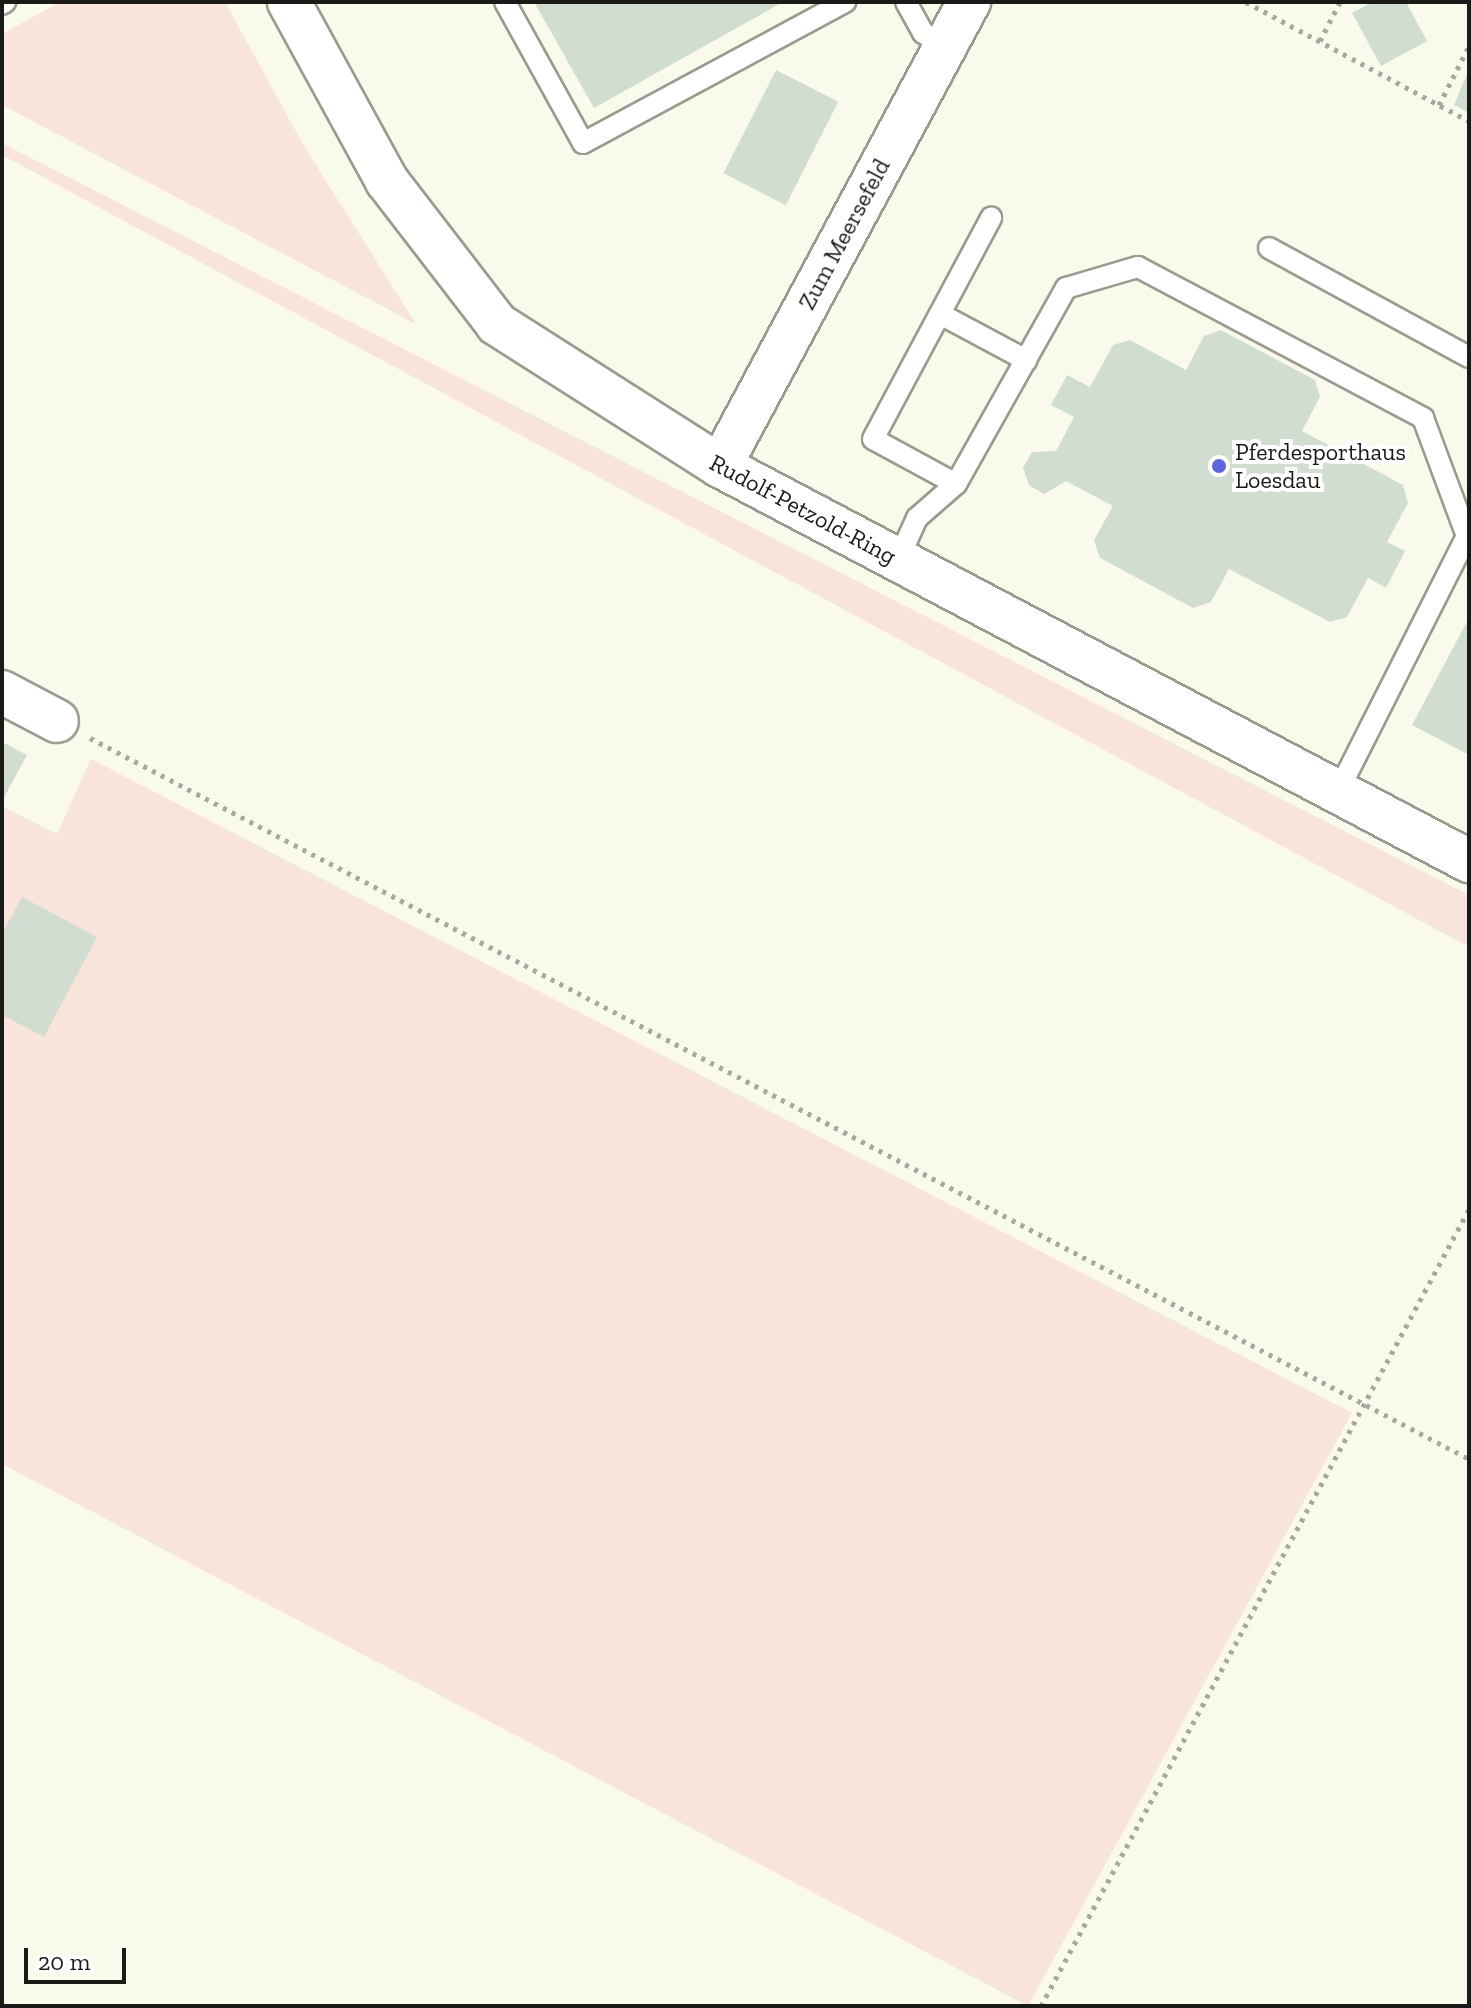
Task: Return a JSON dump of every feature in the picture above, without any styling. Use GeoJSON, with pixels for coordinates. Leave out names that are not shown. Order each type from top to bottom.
{"type":"FeatureCollection","features":[{"type":"Feature","properties":{"kind":"street","name":"Rudolf-Petzold-Ring"},"geometry":{"type":"LineString","coordinates":[[289,2],[387,181],[497,324],[720,466],[1338,791],[1466,855]]}},
{"type":"Feature","properties":{"kind":"street","name":"Zum Meersefeld"},"geometry":{"type":"LineString","coordinates":[[720,466],[969,2]]}},
{"type":"Feature","properties":{"kind":"street"},"geometry":{"type":"LineString","coordinates":[[2,692],[57,721]]}},
{"type":"Feature","properties":{"kind":"lane"},"geometry":{"type":"LineString","coordinates":[[505,2],[583,143],[845,2]]}},
{"type":"Feature","properties":{"kind":"lane"},"geometry":{"type":"LineString","coordinates":[[906,2],[923,33],[945,44]]}},
{"type":"Feature","properties":{"kind":"lane"},"geometry":{"type":"LineString","coordinates":[[956,484],[873,439],[991,218]]}},
{"type":"Feature","properties":{"kind":"lane"},"geometry":{"type":"LineString","coordinates":[[1269,248],[1469,357]]}},
{"type":"Feature","properties":{"kind":"lane"},"geometry":{"type":"LineString","coordinates":[[898,560],[917,518],[956,484],[1066,288],[1138,267],[1423,418],[1467,536],[1338,791]]}},
{"type":"Feature","properties":{"kind":"lane"},"geometry":{"type":"LineString","coordinates":[[940,314],[1026,360]]}},
{"type":"Feature","properties":{"kind":"path"},"geometry":{"type":"LineString","coordinates":[[1246,2],[1469,121]]}},
{"type":"Feature","properties":{"kind":"path"},"geometry":{"type":"LineString","coordinates":[[1320,41],[1340,2]]}},
{"type":"Feature","properties":{"kind":"path"},"geometry":{"type":"LineString","coordinates":[[1439,105],[1469,46]]}},
{"type":"Feature","properties":{"kind":"path"},"geometry":{"type":"LineString","coordinates":[[57,721],[1469,1459]]}},
{"type":"Feature","properties":{"kind":"path"},"geometry":{"type":"LineString","coordinates":[[1041,2006],[1367,1405],[1469,1209]]}},
{"type":"Feature","properties":{"kind":"shaded area"},"geometry":{"type":"Polygon","coordinates":[[[60,2],[225,2],[304,146],[416,324],[2,105],[2,34],[60,2]]]}},
{"type":"Feature","properties":{"kind":"shaded area"},"geometry":{"type":"Polygon","coordinates":[[[2,143],[1469,895],[1469,947],[2,155],[2,143]]]}},
{"type":"Feature","properties":{"kind":"shaded area"},"geometry":{"type":"Polygon","coordinates":[[[91,759],[1352,1413],[1028,2006],[2,1464],[2,806],[57,834],[91,759]]]}},
{"type":"Feature","properties":{"kind":"building"},"geometry":{"type":"Polygon","coordinates":[[[534,2],[783,2],[594,108],[534,2]]]}},
{"type":"Feature","properties":{"kind":"building"},"geometry":{"type":"Polygon","coordinates":[[[1373,2],[1406,2],[1427,41],[1381,66],[1352,13],[1373,2]]]}},
{"type":"Feature","properties":{"kind":"building"},"geometry":{"type":"Polygon","coordinates":[[[1469,69],[1469,113],[1454,105],[1469,69]]]}},
{"type":"Feature","properties":{"kind":"building"},"geometry":{"type":"Polygon","coordinates":[[[776,70],[838,102],[786,205],[723,173],[776,70]]]}},
{"type":"Feature","properties":{"kind":"building"},"geometry":{"type":"Polygon","coordinates":[[[1221,330],[1315,380],[1320,397],[1302,431],[1403,485],[1408,503],[1387,542],[1405,551],[1386,588],[1368,578],[1347,617],[1330,622],[1229,569],[1211,602],[1193,608],[1100,558],[1094,540],[1113,506],[1066,481],[1044,494],[1029,485],[1023,468],[1032,452],[1056,451],[1074,417],[1051,405],[1067,375],[1090,387],[1113,345],[1130,340],[1186,370],[1204,336],[1221,330]]]}},
{"type":"Feature","properties":{"kind":"building"},"geometry":{"type":"Polygon","coordinates":[[[1469,618],[1469,755],[1412,725],[1469,618]]]}},
{"type":"Feature","properties":{"kind":"building"},"geometry":{"type":"Polygon","coordinates":[[[2,742],[27,755],[2,801],[2,742]]]}},
{"type":"Feature","properties":{"kind":"building"},"geometry":{"type":"Polygon","coordinates":[[[22,897],[97,937],[44,1037],[2,1015],[2,934],[22,897]]]}},
{"type":"Feature","properties":{"kind":"place","name":"Pferdesporthaus Loesdau"},"geometry":{"type":"Point","coordinates":[1219,466]}}]}
